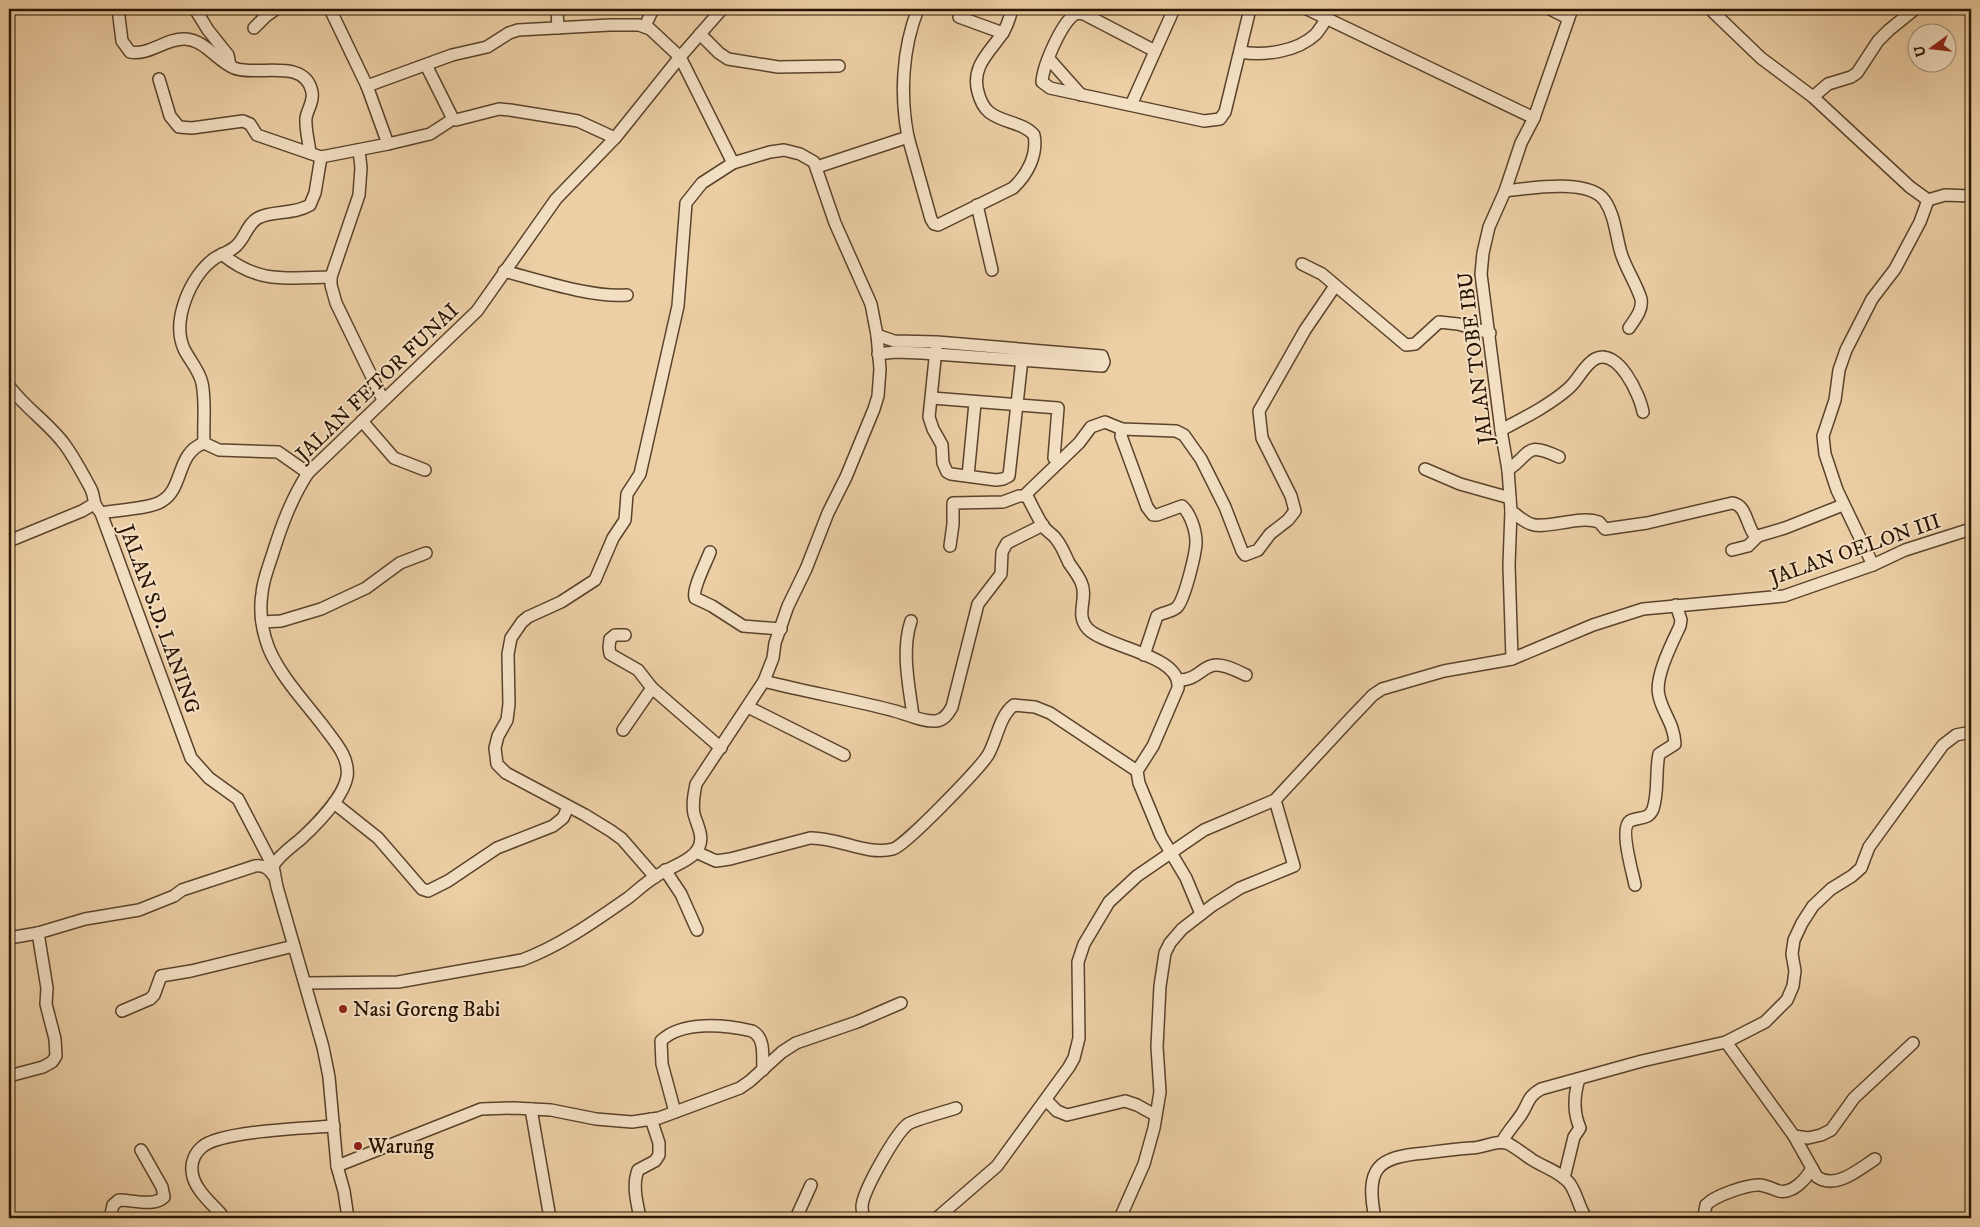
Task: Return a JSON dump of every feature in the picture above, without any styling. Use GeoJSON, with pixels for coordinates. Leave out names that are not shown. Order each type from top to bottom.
{"type":"FeatureCollection","features":[{"type":"Feature","properties":{"kind":"street"},"geometry":{"type":"LineString","coordinates":[[118,9],[122,41],[130,52],[144,51],[185,39],[201,44],[230,66],[241,70],[290,71],[302,76],[309,83],[312,93],[306,118],[316,155],[315,193],[310,205],[292,212],[258,218],[248,229],[239,244],[205,267],[184,299],[180,325],[181,339],[202,382],[204,443]]}},
{"type":"Feature","properties":{"kind":"street"},"geometry":{"type":"LineString","coordinates":[[195,9],[228,56],[230,66]]}},
{"type":"Feature","properties":{"kind":"street"},"geometry":{"type":"LineString","coordinates":[[254,28],[276,9]]}},
{"type":"Feature","properties":{"kind":"street"},"geometry":{"type":"LineString","coordinates":[[330,9],[367,86],[388,144]]}},
{"type":"Feature","properties":{"kind":"street"},"geometry":{"type":"LineString","coordinates":[[557,9],[558,28]]}},
{"type":"Feature","properties":{"kind":"street"},"geometry":{"type":"LineString","coordinates":[[645,26],[654,9]]}},
{"type":"Feature","properties":{"kind":"street","name":"JALAN FETOR FUNAI"},"geometry":{"type":"LineString","coordinates":[[273,871],[277,859],[304,836],[334,803],[343,790],[348,769],[345,758],[335,741],[281,670],[270,651],[262,622],[262,591],[291,502],[308,473],[472,316],[556,199],[615,138],[680,56],[722,9]]}},
{"type":"Feature","properties":{"kind":"street"},"geometry":{"type":"LineString","coordinates":[[918,9],[908,40],[903,114],[931,219],[934,224],[938,225],[1013,188],[1032,162],[1035,147],[1034,135],[991,114],[981,103],[977,91],[976,77],[979,66],[1002,33],[1012,9]]}},
{"type":"Feature","properties":{"kind":"street"},"geometry":{"type":"LineString","coordinates":[[1131,105],[1174,9]]}},
{"type":"Feature","properties":{"kind":"street"},"geometry":{"type":"LineString","coordinates":[[1154,51],[1084,14],[1077,13],[1068,20],[1049,59],[1042,76],[1042,82],[1045,85],[1080,94],[1204,121],[1220,120],[1224,112],[1250,9]]}},
{"type":"Feature","properties":{"kind":"street"},"geometry":{"type":"LineString","coordinates":[[1307,9],[1534,118]]}},
{"type":"Feature","properties":{"kind":"street"},"geometry":{"type":"LineString","coordinates":[[1550,9],[1570,13]]}},
{"type":"Feature","properties":{"kind":"street"},"geometry":{"type":"LineString","coordinates":[[1710,9],[1761,58],[1813,97],[1910,187],[1928,200],[1953,194],[1971,196]]}},
{"type":"Feature","properties":{"kind":"street"},"geometry":{"type":"LineString","coordinates":[[1813,97],[1828,84],[1851,77],[1857,73],[1878,41],[1916,9]]}},
{"type":"Feature","properties":{"kind":"street","name":"JALAN TOBE IBU"},"geometry":{"type":"LineString","coordinates":[[1512,659],[1509,565],[1511,511],[1508,470],[1481,274],[1482,260],[1490,227],[1505,191],[1521,143],[1534,118],[1570,13]]}},
{"type":"Feature","properties":{"kind":"street"},"geometry":{"type":"LineString","coordinates":[[959,16],[1002,33]]}},
{"type":"Feature","properties":{"kind":"street"},"geometry":{"type":"LineString","coordinates":[[1240,52],[1254,54],[1276,52],[1296,46],[1316,34],[1327,17]]}},
{"type":"Feature","properties":{"kind":"street"},"geometry":{"type":"LineString","coordinates":[[367,86],[452,55],[487,47],[513,31],[531,28],[610,25],[645,26],[680,56],[733,163]]}},
{"type":"Feature","properties":{"kind":"street"},"geometry":{"type":"LineString","coordinates":[[700,34],[719,53],[728,59],[778,66],[839,66]]}},
{"type":"Feature","properties":{"kind":"street"},"geometry":{"type":"LineString","coordinates":[[1049,59],[1080,94]]}},
{"type":"Feature","properties":{"kind":"street"},"geometry":{"type":"LineString","coordinates":[[426,64],[453,119]]}},
{"type":"Feature","properties":{"kind":"street"},"geometry":{"type":"LineString","coordinates":[[159,79],[170,116],[173,123],[179,127],[192,128],[244,121],[250,124],[258,135],[316,155],[359,150],[430,134],[453,119],[456,120],[499,109],[586,123],[615,138]]}},
{"type":"Feature","properties":{"kind":"street"},"geometry":{"type":"LineString","coordinates":[[817,167],[908,137]]}},
{"type":"Feature","properties":{"kind":"street"},"geometry":{"type":"LineString","coordinates":[[359,150],[361,168],[359,195],[331,277],[331,285],[336,303],[383,400]]}},
{"type":"Feature","properties":{"kind":"street"},"geometry":{"type":"LineString","coordinates":[[306,983],[398,982],[522,960],[538,954],[589,924],[660,874],[696,852],[700,840],[694,807],[696,784],[764,681],[773,658],[788,606],[828,513],[846,477],[878,396],[877,335],[870,304],[835,223],[817,167],[808,157],[784,150],[770,152],[733,163],[702,183],[686,203],[680,288],[675,322],[640,474],[627,494],[625,520],[610,544],[599,575],[595,580],[580,591],[522,622],[509,646],[509,704],[507,720],[498,736],[495,748],[497,764],[506,773],[585,815],[622,839],[660,874],[681,894],[697,930]]}},
{"type":"Feature","properties":{"kind":"street"},"geometry":{"type":"LineString","coordinates":[[1505,191],[1565,187],[1594,190],[1605,201],[1612,218],[1621,252],[1642,303],[1638,315],[1629,328]]}},
{"type":"Feature","properties":{"kind":"street"},"geometry":{"type":"LineString","coordinates":[[1873,565],[1843,505],[1823,445],[1824,428],[1831,415],[1835,400],[1841,360],[1872,299],[1895,269],[1920,222],[1928,200]]}},
{"type":"Feature","properties":{"kind":"street"},"geometry":{"type":"LineString","coordinates":[[977,205],[992,270]]}},
{"type":"Feature","properties":{"kind":"street"},"geometry":{"type":"LineString","coordinates":[[222,254],[237,266],[262,276],[276,278],[331,277]]}},
{"type":"Feature","properties":{"kind":"street"},"geometry":{"type":"LineString","coordinates":[[1302,264],[1322,274],[1406,345],[1415,344],[1439,322],[1458,324],[1490,333]]}},
{"type":"Feature","properties":{"kind":"street"},"geometry":{"type":"LineString","coordinates":[[504,271],[589,292],[617,296],[627,295]]}},
{"type":"Feature","properties":{"kind":"street"},"geometry":{"type":"LineString","coordinates":[[1027,496],[1027,493],[1079,443],[1092,427],[1105,422],[1122,429],[1126,427],[1176,431],[1184,435],[1201,459],[1221,499],[1242,551],[1245,555],[1255,552],[1270,534],[1288,520],[1295,511],[1291,496],[1262,438],[1259,411],[1305,330],[1335,286]]}},
{"type":"Feature","properties":{"kind":"street"},"geometry":{"type":"LineString","coordinates":[[877,335],[894,341],[937,342],[1022,355],[1102,366],[1104,362],[1102,356],[1022,355],[935,355],[895,352],[878,354]]}},
{"type":"Feature","properties":{"kind":"street"},"geometry":{"type":"LineString","coordinates":[[937,342],[930,418],[933,430],[942,445],[943,463],[947,472],[951,474],[996,480],[1009,476],[1022,355]]}},
{"type":"Feature","properties":{"kind":"street"},"geometry":{"type":"LineString","coordinates":[[1501,430],[1570,388],[1588,365],[1600,358],[1609,358],[1625,371],[1641,402],[1643,412]]}},
{"type":"Feature","properties":{"kind":"street","name":"JALAN S.D. LANING"},"geometry":{"type":"LineString","coordinates":[[9,386],[26,407],[64,443],[92,491],[97,509],[191,758],[209,778],[238,798],[273,871]]}},
{"type":"Feature","properties":{"kind":"street"},"geometry":{"type":"LineString","coordinates":[[932,398],[975,403],[1058,408],[1054,458]]}},
{"type":"Feature","properties":{"kind":"street"},"geometry":{"type":"LineString","coordinates":[[968,476],[975,403]]}},
{"type":"Feature","properties":{"kind":"street"},"geometry":{"type":"LineString","coordinates":[[362,422],[394,458],[425,470]]}},
{"type":"Feature","properties":{"kind":"street"},"geometry":{"type":"LineString","coordinates":[[1122,429],[1121,436],[1147,507],[1153,515],[1157,515],[1182,506],[1192,522],[1196,542],[1190,571],[1180,603],[1175,609],[1157,616],[1144,655]]}},
{"type":"Feature","properties":{"kind":"street"},"geometry":{"type":"LineString","coordinates":[[204,443],[219,450],[278,452],[308,473]]}},
{"type":"Feature","properties":{"kind":"street"},"geometry":{"type":"LineString","coordinates":[[9,541],[82,511],[152,505],[166,499],[193,449],[204,443]]}},
{"type":"Feature","properties":{"kind":"street"},"geometry":{"type":"LineString","coordinates":[[1508,470],[1532,449],[1540,449],[1559,456]]}},
{"type":"Feature","properties":{"kind":"street"},"geometry":{"type":"LineString","coordinates":[[1425,469],[1460,484],[1510,498]]}},
{"type":"Feature","properties":{"kind":"street"},"geometry":{"type":"LineString","coordinates":[[950,546],[953,504],[1003,502],[1019,496],[1027,496]]}},
{"type":"Feature","properties":{"kind":"street"},"geometry":{"type":"LineString","coordinates":[[1027,496],[1043,525],[1058,541],[1082,583],[1084,597],[1080,609],[1088,629],[1169,668],[1176,674],[1179,680],[1178,688],[1153,746],[1137,771]]}},
{"type":"Feature","properties":{"kind":"street"},"geometry":{"type":"LineString","coordinates":[[1511,511],[1536,526],[1583,520],[1599,522],[1605,530],[1736,504],[1743,508],[1751,530],[1755,536],[1758,536]]}},
{"type":"Feature","properties":{"kind":"street"},"geometry":{"type":"LineString","coordinates":[[1732,550],[1748,546],[1758,536],[1785,528],[1843,505]]}},
{"type":"Feature","properties":{"kind":"street"},"geometry":{"type":"LineString","coordinates":[[764,681],[925,720],[938,721],[947,715],[952,707],[978,604],[1001,574],[1004,548],[1007,543],[1043,525]]}},
{"type":"Feature","properties":{"kind":"street","name":"JALAN OELON III"},"geometry":{"type":"LineString","coordinates":[[937,1218],[991,1174],[1069,1067],[1077,1049],[1079,1038],[1078,962],[1084,944],[1117,894],[1137,876],[1170,852],[1213,825],[1275,800],[1356,712],[1382,689],[1444,671],[1512,659],[1611,619],[1643,609],[1779,597],[1799,592],[1873,565],[1905,550],[1971,529]]}},
{"type":"Feature","properties":{"kind":"street"},"geometry":{"type":"LineString","coordinates":[[710,552],[696,586],[694,598],[712,606],[743,626],[781,629]]}},
{"type":"Feature","properties":{"kind":"street"},"geometry":{"type":"LineString","coordinates":[[262,622],[281,621],[321,609],[366,588],[400,563],[426,553]]}},
{"type":"Feature","properties":{"kind":"street"},"geometry":{"type":"LineString","coordinates":[[1635,885],[1626,842],[1626,826],[1630,821],[1650,815],[1656,797],[1660,754],[1675,744],[1674,734],[1659,698],[1658,687],[1680,626],[1681,620],[1676,605]]}},
{"type":"Feature","properties":{"kind":"street"},"geometry":{"type":"LineString","coordinates":[[911,620],[907,631],[906,649],[913,716]]}},
{"type":"Feature","properties":{"kind":"street"},"geometry":{"type":"LineString","coordinates":[[625,635],[615,636],[610,640],[608,647],[610,654],[638,670],[652,688],[721,748]]}},
{"type":"Feature","properties":{"kind":"street"},"geometry":{"type":"LineString","coordinates":[[1179,680],[1189,680],[1215,665],[1246,675]]}},
{"type":"Feature","properties":{"kind":"street"},"geometry":{"type":"LineString","coordinates":[[623,730],[652,688]]}},
{"type":"Feature","properties":{"kind":"street"},"geometry":{"type":"LineString","coordinates":[[696,852],[716,860],[730,860],[801,840],[819,837],[868,849],[894,849],[900,846],[931,816],[987,756],[1006,713],[1014,705],[1036,707],[1050,713],[1137,771],[1143,792],[1161,836],[1186,878],[1201,914]]}},
{"type":"Feature","properties":{"kind":"street"},"geometry":{"type":"LineString","coordinates":[[748,707],[844,754]]}},
{"type":"Feature","properties":{"kind":"street"},"geometry":{"type":"LineString","coordinates":[[1502,1142],[1512,1125],[1522,1114],[1527,1100],[1533,1094],[1557,1084],[1642,1061],[1726,1042],[1765,1022],[1782,1007],[1793,986],[1795,971],[1792,954],[1794,940],[1813,906],[1831,889],[1861,868],[1869,847],[1943,745],[1956,735],[1971,732]]}},
{"type":"Feature","properties":{"kind":"street"},"geometry":{"type":"LineString","coordinates":[[1120,1218],[1144,1164],[1154,1128],[1160,1092],[1157,1047],[1160,986],[1165,953],[1170,943],[1182,929],[1213,904],[1240,888],[1294,866],[1275,800]]}},
{"type":"Feature","properties":{"kind":"street"},"geometry":{"type":"LineString","coordinates":[[334,803],[378,838],[422,889],[428,891],[448,881],[497,848],[553,826],[563,818],[568,807]]}},
{"type":"Feature","properties":{"kind":"street"},"geometry":{"type":"LineString","coordinates":[[9,938],[38,933],[85,919],[139,910],[174,896],[182,890],[255,866],[261,865],[273,871],[323,1047],[334,1126],[337,1166],[344,1191],[348,1218]]}},
{"type":"Feature","properties":{"kind":"street"},"geometry":{"type":"LineString","coordinates":[[9,1076],[43,1068],[52,1062],[56,1056],[55,1039],[46,1004],[47,988],[38,933]]}},
{"type":"Feature","properties":{"kind":"street"},"geometry":{"type":"LineString","coordinates":[[122,1011],[150,999],[154,995],[161,976],[191,971],[294,946]]}},
{"type":"Feature","properties":{"kind":"street"},"geometry":{"type":"LineString","coordinates":[[337,1166],[473,1110],[490,1108],[551,1110],[596,1119],[632,1122],[651,1120],[740,1088],[782,1052],[796,1043],[856,1022],[901,1003]]}},
{"type":"Feature","properties":{"kind":"street"},"geometry":{"type":"LineString","coordinates":[[675,1112],[660,1053],[661,1041],[669,1035],[704,1025],[752,1031],[757,1034],[761,1041],[763,1070]]}},
{"type":"Feature","properties":{"kind":"street"},"geometry":{"type":"LineString","coordinates":[[1726,1042],[1794,1136],[1817,1177],[1828,1182],[1850,1175],[1874,1158]]}},
{"type":"Feature","properties":{"kind":"street"},"geometry":{"type":"LineString","coordinates":[[1794,1136],[1808,1138],[1821,1136],[1831,1130],[1854,1098],[1913,1043]]}},
{"type":"Feature","properties":{"kind":"street"},"geometry":{"type":"LineString","coordinates":[[1564,1178],[1574,1137],[1580,1128],[1575,1112],[1576,1088],[1579,1079]]}},
{"type":"Feature","properties":{"kind":"street"},"geometry":{"type":"LineString","coordinates":[[1046,1100],[1057,1111],[1067,1115],[1125,1101],[1155,1115]]}},
{"type":"Feature","properties":{"kind":"street"},"geometry":{"type":"LineString","coordinates":[[864,1218],[862,1206],[867,1190],[893,1142],[902,1130],[910,1123],[956,1108]]}},
{"type":"Feature","properties":{"kind":"street"},"geometry":{"type":"LineString","coordinates":[[531,1109],[550,1218]]}},
{"type":"Feature","properties":{"kind":"street"},"geometry":{"type":"LineString","coordinates":[[640,1218],[634,1183],[636,1176],[638,1170],[655,1161],[659,1156],[659,1143],[651,1120]]}},
{"type":"Feature","properties":{"kind":"street"},"geometry":{"type":"LineString","coordinates":[[222,1218],[221,1214],[197,1187],[192,1172],[194,1157],[203,1146],[216,1140],[254,1133],[334,1126]]}},
{"type":"Feature","properties":{"kind":"street"},"geometry":{"type":"LineString","coordinates":[[1375,1218],[1371,1181],[1379,1166],[1387,1160],[1407,1154],[1451,1148],[1473,1148],[1502,1142],[1564,1178],[1573,1189],[1581,1211],[1586,1218]]}},
{"type":"Feature","properties":{"kind":"street"},"geometry":{"type":"LineString","coordinates":[[110,1218],[113,1205],[119,1200],[152,1203],[160,1201],[164,1197],[162,1187],[141,1150]]}},
{"type":"Feature","properties":{"kind":"street"},"geometry":{"type":"LineString","coordinates":[[1704,1216],[1706,1204],[1718,1197],[1759,1185],[1780,1191],[1788,1191],[1807,1177],[1812,1168]]}},
{"type":"Feature","properties":{"kind":"street"},"geometry":{"type":"LineString","coordinates":[[796,1218],[811,1185]]}},
{"type":"Feature","properties":{"kind":"place","name":"Nasi Goreng Babi"},"geometry":{"type":"Point","coordinates":[343,1009]}},
{"type":"Feature","properties":{"kind":"place","name":"Warung"},"geometry":{"type":"Point","coordinates":[358,1146]}}]}
